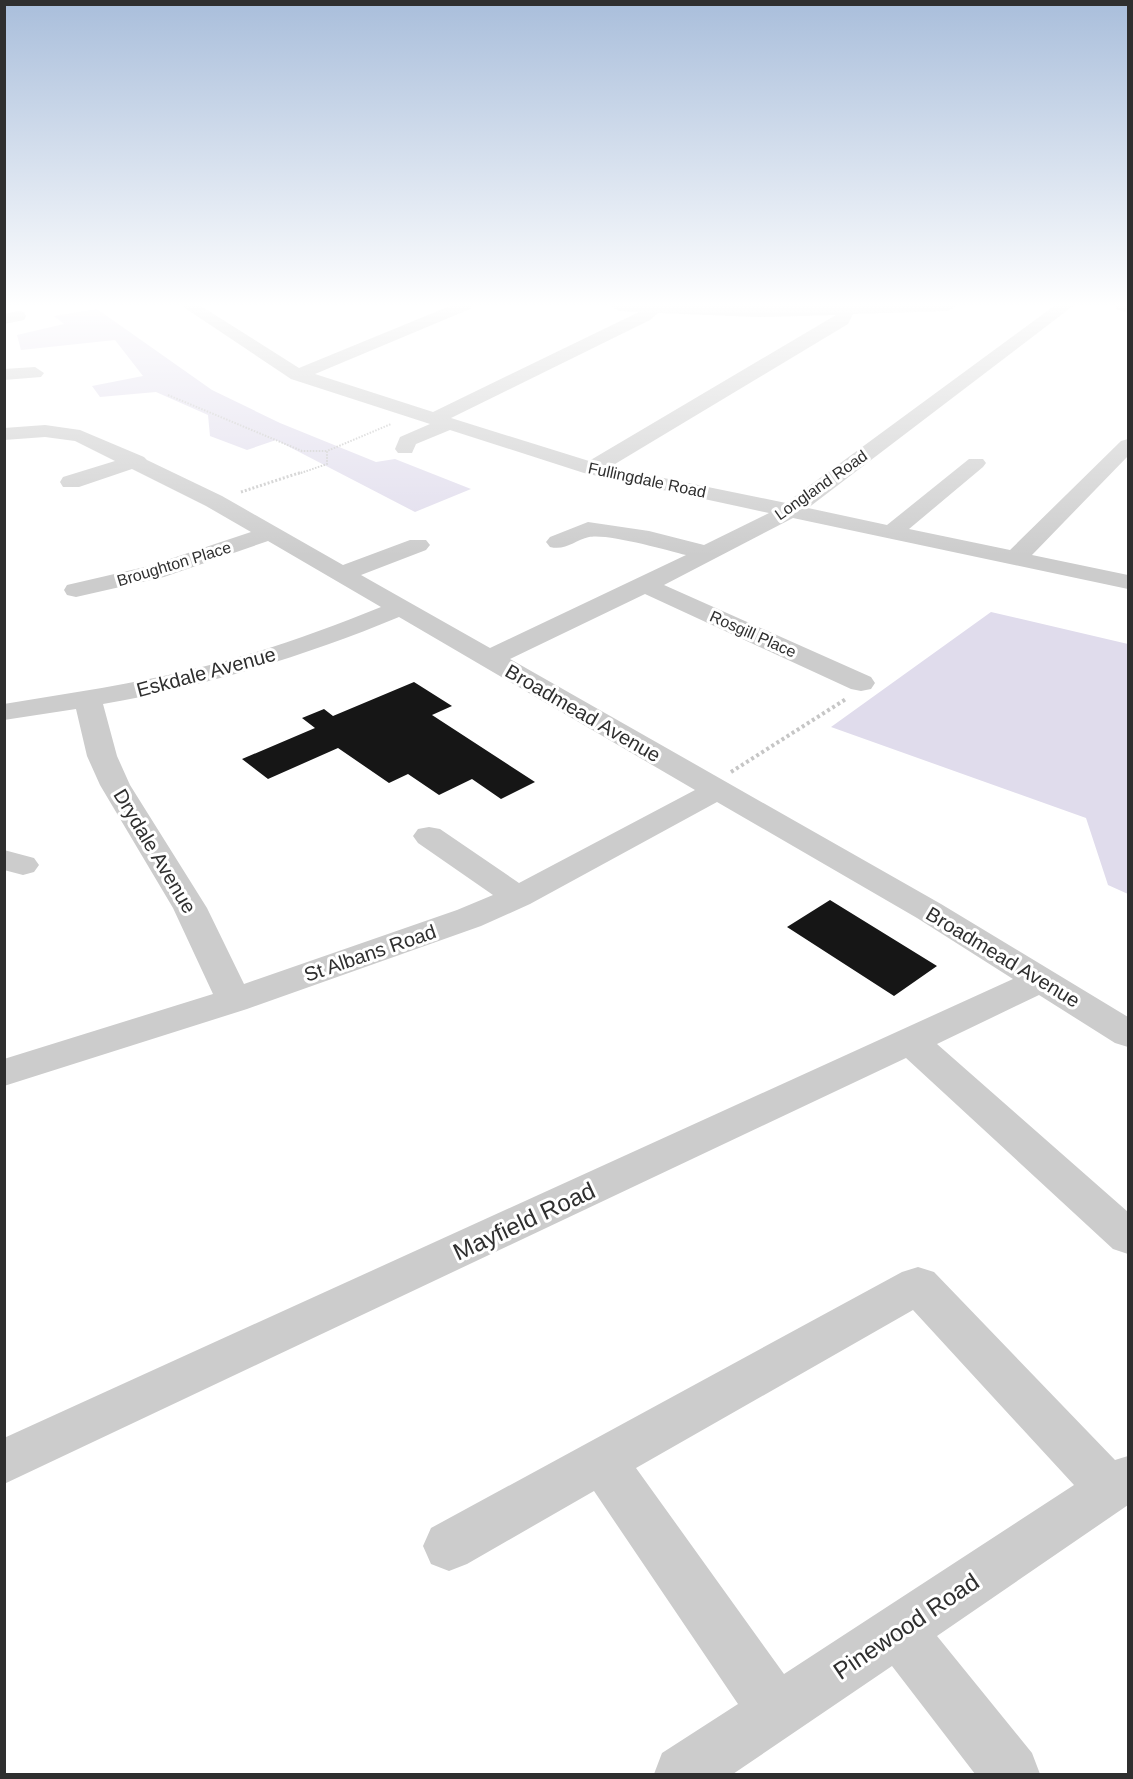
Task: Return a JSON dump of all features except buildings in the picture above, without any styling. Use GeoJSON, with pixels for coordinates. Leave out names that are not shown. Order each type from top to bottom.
{"type":"FeatureCollection","features":[{"type":"Feature","properties":{"kind":"street","name":"Fullingdale Road"},"geometry":{"type":"LineString","coordinates":[[341,389],[591,469],[1128,582]]}},
{"type":"Feature","properties":{"kind":"street"},"geometry":{"type":"LineString","coordinates":[[405,449],[407,441],[433,419],[494,389]]}},
{"type":"Feature","properties":{"kind":"street"},"geometry":{"type":"LineString","coordinates":[[591,469],[726,389]]}},
{"type":"Feature","properties":{"kind":"street","name":"Longland Road"},"geometry":{"type":"LineString","coordinates":[[489,659],[645,585],[790,511],[954,389]]}},
{"type":"Feature","properties":{"kind":"street","name":"Broadmead Avenue"},"geometry":{"type":"LineString","coordinates":[[13,433],[71,434],[137,461],[214,501],[1043,979],[1128,1034]]}},
{"type":"Feature","properties":{"kind":"street"},"geometry":{"type":"LineString","coordinates":[[1015,558],[1128,445]]}},
{"type":"Feature","properties":{"kind":"street"},"geometry":{"type":"LineString","coordinates":[[71,482],[137,461]]}},
{"type":"Feature","properties":{"kind":"street"},"geometry":{"type":"LineString","coordinates":[[892,532],[976,463]]}},
{"type":"Feature","properties":{"kind":"street"},"geometry":{"type":"LineString","coordinates":[[558,542],[588,530],[649,538],[706,553]]}},
{"type":"Feature","properties":{"kind":"street","name":"Broughton Place"},"geometry":{"type":"LineString","coordinates":[[76,590],[156,572],[270,533]]}},
{"type":"Feature","properties":{"kind":"street"},"geometry":{"type":"LineString","coordinates":[[341,574],[418,545]]}},
{"type":"Feature","properties":{"kind":"street","name":"Rosgill Place"},"geometry":{"type":"LineString","coordinates":[[645,585],[861,683]]}},
{"type":"Feature","properties":{"kind":"street","name":"Eskdale Avenue"},"geometry":{"type":"LineString","coordinates":[[4,712],[88,699],[227,669],[313,642],[400,608]]}},
{"type":"Feature","properties":{"kind":"street","name":"Drydale Avenue"},"geometry":{"type":"LineString","coordinates":[[88,699],[102,756],[116,785],[190,908],[234,1000]]}},
{"type":"Feature","properties":{"kind":"street","name":"St Albans Road"},"geometry":{"type":"LineString","coordinates":[[4,1073],[234,1000],[412,940],[518,897],[713,788]]}},
{"type":"Feature","properties":{"kind":"street"},"geometry":{"type":"LineString","coordinates":[[429,836],[518,897]]}},
{"type":"Feature","properties":{"kind":"street","name":"Mayfield Road"},"geometry":{"type":"LineString","coordinates":[[4,1462],[1043,979]]}},
{"type":"Feature","properties":{"kind":"street"},"geometry":{"type":"LineString","coordinates":[[911,1042],[1128,1237]]}},
{"type":"Feature","properties":{"kind":"street"},"geometry":{"type":"LineString","coordinates":[[449,1546],[918,1285],[1119,1483]]}},
{"type":"Feature","properties":{"kind":"street"},"geometry":{"type":"LineString","coordinates":[[603,1462],[777,1713]]}},
{"type":"Feature","properties":{"kind":"street","name":"Pinewood Road"},"geometry":{"type":"LineString","coordinates":[[683,1774],[1119,1483]]}},
{"type":"Feature","properties":{"kind":"street"},"geometry":{"type":"LineString","coordinates":[[898,1630],[1011,1774]]}},
{"type":"Feature","properties":{"kind":"path"},"geometry":{"type":"LineString","coordinates":[[168,395],[302,451],[327,451],[433,419]]}},
{"type":"Feature","properties":{"kind":"path"},"geometry":{"type":"LineString","coordinates":[[214,501],[327,464],[327,451]]}},
{"type":"Feature","properties":{"kind":"path"},"geometry":{"type":"LineString","coordinates":[[713,788],[847,698],[861,683]]}},
{"type":"Feature","properties":{"kind":"shaded area"},"geometry":{"type":"Polygon","coordinates":[[[94,389],[211,389],[280,423],[376,462],[395,459],[471,489],[415,512],[276,440],[247,450],[210,436],[208,415],[156,392],[100,397],[94,389]]]}},
{"type":"Feature","properties":{"kind":"shaded area"},"geometry":{"type":"Polygon","coordinates":[[[991,612],[1128,644],[1128,894],[1108,885],[1086,818],[831,727],[991,612]]]}}]}
